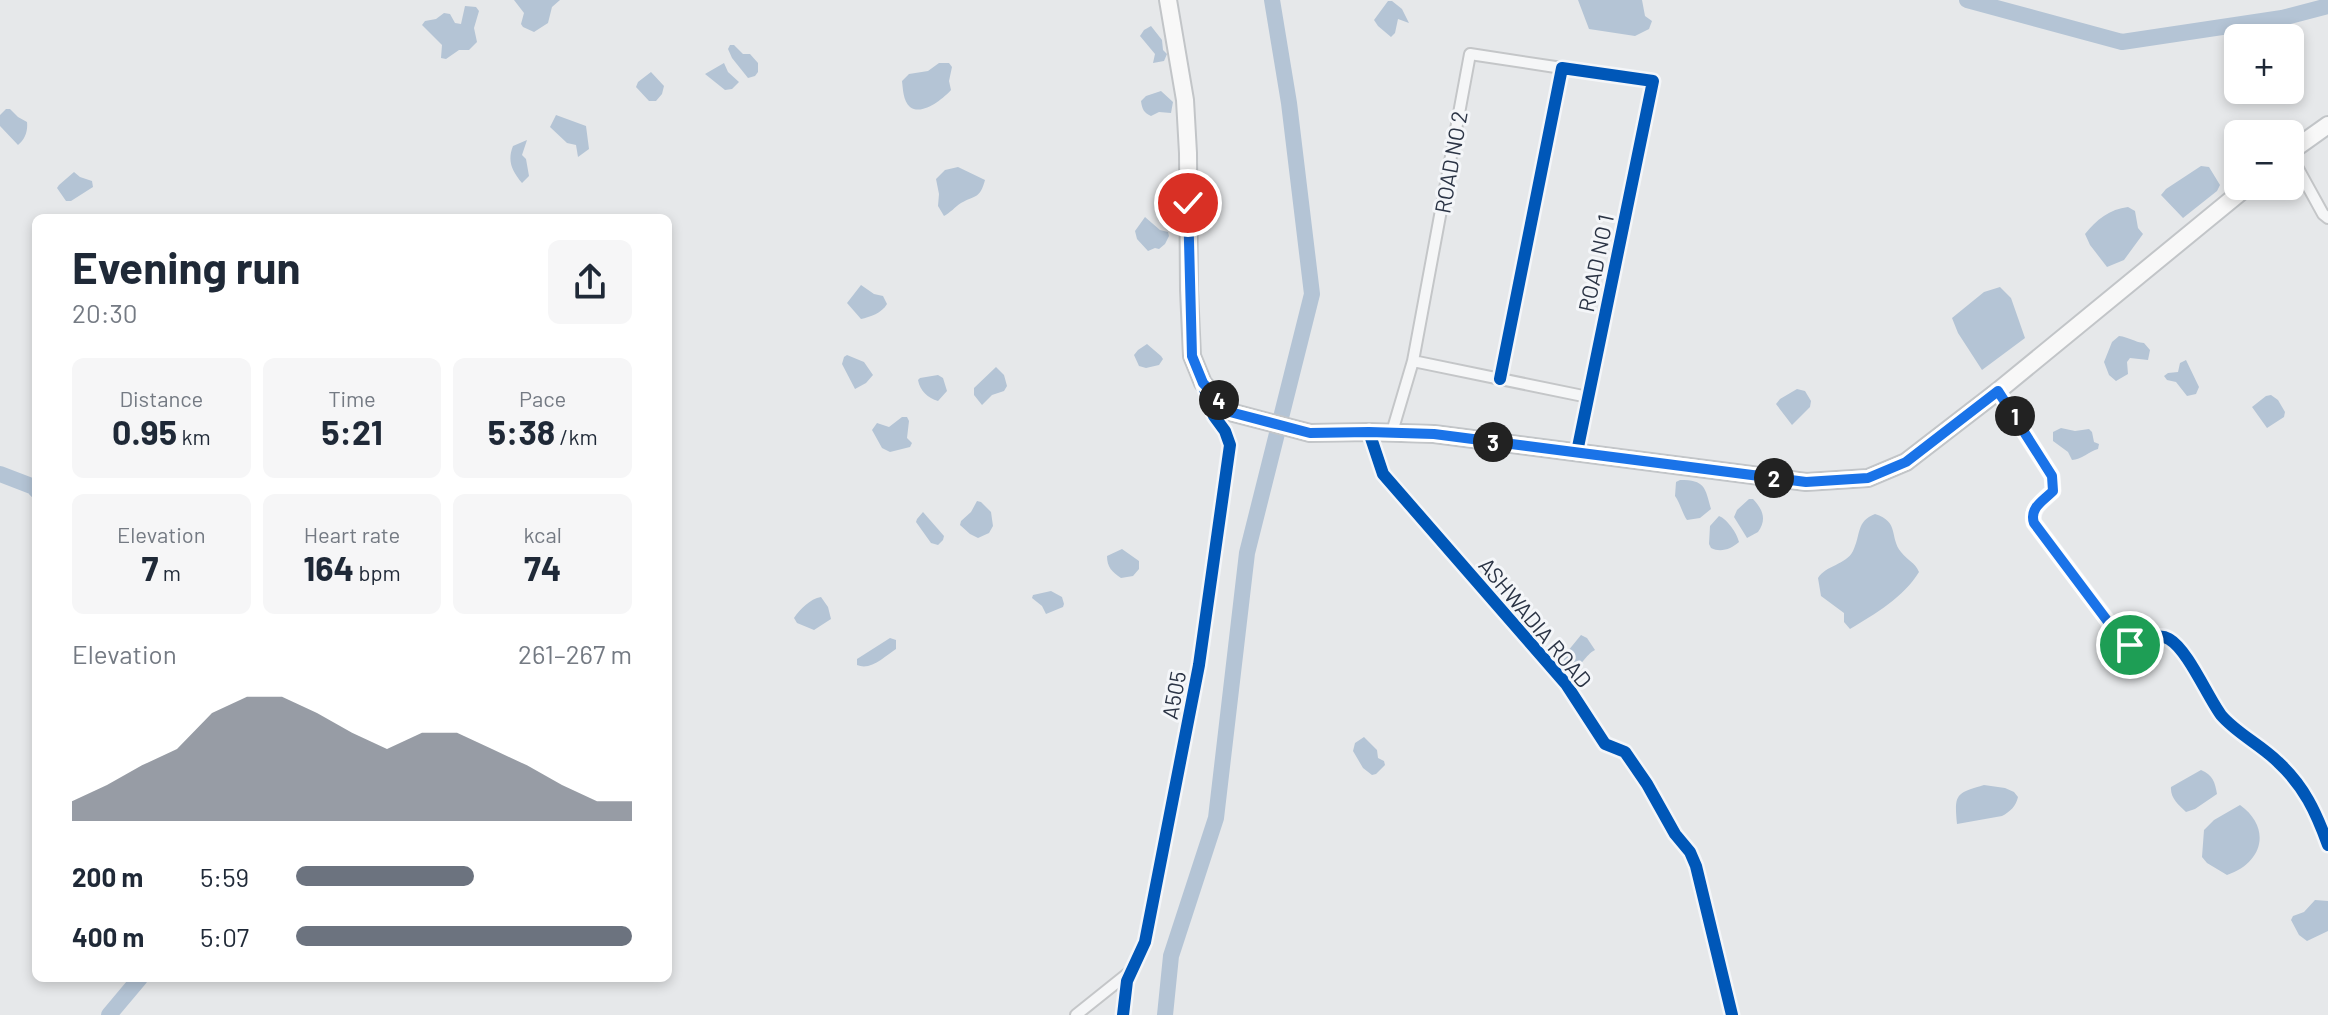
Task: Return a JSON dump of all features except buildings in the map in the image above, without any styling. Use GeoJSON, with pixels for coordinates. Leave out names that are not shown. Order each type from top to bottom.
{"type":"FeatureCollection","features":[{"type":"Feature","properties":{"kind":"main road"},"geometry":{"type":"LineString","coordinates":[[1168,0],[1185,100],[1192,356],[1203,383],[1230,412],[1310,433],[1434,434],[1806,482],[1868,478],[1906,462],[1998,391],[2231,200]]}},
{"type":"Feature","properties":{"kind":"main road"},"geometry":{"type":"LineString","coordinates":[[2304,143],[2328,125]]}},
{"type":"Feature","properties":{"kind":"street","name":"ROAD NO 2"},"geometry":{"type":"LineString","coordinates":[[1413,361],[1470,54],[1562,68]]}},
{"type":"Feature","properties":{"kind":"street","name":"ROAD NO 1"},"geometry":{"type":"LineString","coordinates":[[1562,68],[1653,81],[1577,452]]}},
{"type":"Feature","properties":{"kind":"street"},"geometry":{"type":"LineString","coordinates":[[1500,379],[1562,68]]}},
{"type":"Feature","properties":{"kind":"street"},"geometry":{"type":"LineString","coordinates":[[2304,179],[2328,218]]}},
{"type":"Feature","properties":{"kind":"street"},"geometry":{"type":"LineString","coordinates":[[1392,432],[1413,361],[1588,397]]}},
{"type":"Feature","properties":{"kind":"street","name":"A505"},"geometry":{"type":"LineString","coordinates":[[1123,1015],[1127,981],[1145,942],[1199,665],[1230,445],[1214,416],[1203,383]]}},
{"type":"Feature","properties":{"kind":"street"},"geometry":{"type":"LineString","coordinates":[[1998,391],[2052,476],[2053,491],[2034,509],[2031,516],[2034,523],[2123,641],[2136,645],[2158,637],[2168,638],[2179,648],[2223,717],[2279,762],[2309,799],[2328,845]]}},
{"type":"Feature","properties":{"kind":"street","name":"ASHWADIA ROAD"},"geometry":{"type":"LineString","coordinates":[[1369,432],[1383,474],[1566,684],[1605,744],[1625,752],[1675,834],[1690,852],[1732,1015]]}},
{"type":"Feature","properties":{"kind":"street"},"geometry":{"type":"LineString","coordinates":[[1076,1015],[1132,970]]}},
{"type":"Feature","properties":{"kind":"water"},"geometry":{"type":"Polygon","coordinates":[[[514,0],[560,0],[552,7],[548,23],[534,32],[521,24],[524,13],[514,0]]]}},
{"type":"Feature","properties":{"kind":"water"},"geometry":{"type":"Polygon","coordinates":[[[1578,0],[1642,0],[1645,16],[1652,21],[1649,29],[1635,36],[1589,29],[1578,0]]]}},
{"type":"Feature","properties":{"kind":"water"},"geometry":{"type":"Polygon","coordinates":[[[1388,1],[1402,9],[1409,23],[1398,19],[1391,37],[1374,20],[1388,1]]]}},
{"type":"Feature","properties":{"kind":"water"},"geometry":{"type":"Polygon","coordinates":[[[465,6],[476,7],[479,11],[474,28],[477,42],[469,50],[459,50],[446,59],[441,58],[442,45],[422,25],[444,13],[450,14],[455,23],[461,24],[465,6]]]}},
{"type":"Feature","properties":{"kind":"water"},"geometry":{"type":"Polygon","coordinates":[[[1151,26],[1162,40],[1163,50],[1167,54],[1164,61],[1153,63],[1155,54],[1140,36],[1151,26]]]}},
{"type":"Feature","properties":{"kind":"water"},"geometry":{"type":"Polygon","coordinates":[[[730,45],[743,54],[750,54],[758,63],[755,76],[748,78],[732,58],[728,49],[730,45]]]}},
{"type":"Feature","properties":{"kind":"water"},"geometry":{"type":"Polygon","coordinates":[[[724,63],[728,72],[739,82],[732,89],[725,90],[705,74],[724,63]]]}},
{"type":"Feature","properties":{"kind":"water"},"geometry":{"type":"Polygon","coordinates":[[[939,63],[949,63],[952,67],[951,90],[926,108],[910,107],[902,81],[909,74],[928,71],[939,63]]]}},
{"type":"Feature","properties":{"kind":"water"},"geometry":{"type":"Polygon","coordinates":[[[651,72],[664,86],[656,101],[649,101],[636,87],[651,72]]]}},
{"type":"Feature","properties":{"kind":"water"},"geometry":{"type":"Polygon","coordinates":[[[1161,91],[1173,102],[1171,113],[1147,114],[1141,101],[1161,91]]]}},
{"type":"Feature","properties":{"kind":"water"},"geometry":{"type":"Polygon","coordinates":[[[6,109],[27,122],[26,135],[18,145],[0,126],[0,115],[6,109]]]}},
{"type":"Feature","properties":{"kind":"water"},"geometry":{"type":"Polygon","coordinates":[[[556,115],[586,126],[589,149],[578,157],[576,145],[567,143],[550,127],[556,115]]]}},
{"type":"Feature","properties":{"kind":"water"},"geometry":{"type":"Polygon","coordinates":[[[527,140],[522,155],[526,159],[529,176],[522,183],[513,170],[510,156],[513,146],[527,140]]]}},
{"type":"Feature","properties":{"kind":"water"},"geometry":{"type":"Polygon","coordinates":[[[2201,166],[2209,167],[2220,185],[2217,191],[2183,218],[2161,195],[2201,166]]]}},
{"type":"Feature","properties":{"kind":"water"},"geometry":{"type":"Polygon","coordinates":[[[958,167],[985,180],[979,194],[944,216],[938,206],[936,179],[945,170],[958,167]]]}},
{"type":"Feature","properties":{"kind":"water"},"geometry":{"type":"Polygon","coordinates":[[[74,172],[92,181],[93,187],[66,201],[57,188],[74,172]]]}},
{"type":"Feature","properties":{"kind":"water"},"geometry":{"type":"Polygon","coordinates":[[[2128,207],[2135,211],[2138,228],[2143,234],[2124,260],[2107,267],[2085,234],[2104,216],[2128,207]]]}},
{"type":"Feature","properties":{"kind":"water"},"geometry":{"type":"Polygon","coordinates":[[[1145,217],[1160,230],[1168,232],[1165,244],[1159,249],[1148,251],[1137,239],[1135,231],[1145,217]]]}},
{"type":"Feature","properties":{"kind":"water"},"geometry":{"type":"Polygon","coordinates":[[[861,285],[883,296],[887,304],[879,312],[861,319],[847,303],[861,285]]]}},
{"type":"Feature","properties":{"kind":"water"},"geometry":{"type":"Polygon","coordinates":[[[2000,287],[2011,298],[2025,338],[1982,370],[1952,318],[1984,292],[2000,287]]]}},
{"type":"Feature","properties":{"kind":"water"},"geometry":{"type":"Polygon","coordinates":[[[2119,336],[2144,343],[2150,350],[2148,360],[2130,358],[2127,362],[2128,374],[2116,381],[2109,375],[2104,362],[2112,342],[2119,336]]]}},
{"type":"Feature","properties":{"kind":"water"},"geometry":{"type":"Polygon","coordinates":[[[1147,344],[1163,359],[1159,365],[1139,366],[1134,355],[1147,344]]]}},
{"type":"Feature","properties":{"kind":"water"},"geometry":{"type":"Polygon","coordinates":[[[847,355],[864,362],[873,375],[855,389],[842,364],[847,355]]]}},
{"type":"Feature","properties":{"kind":"water"},"geometry":{"type":"Polygon","coordinates":[[[2186,360],[2199,387],[2196,394],[2187,396],[2176,382],[2164,376],[2178,372],[2180,363],[2186,360]]]}},
{"type":"Feature","properties":{"kind":"water"},"geometry":{"type":"Polygon","coordinates":[[[996,367],[1004,375],[1007,386],[982,405],[974,395],[974,388],[996,367]]]}},
{"type":"Feature","properties":{"kind":"water"},"geometry":{"type":"Polygon","coordinates":[[[938,375],[943,378],[947,391],[938,401],[925,394],[918,380],[938,375]]]}},
{"type":"Feature","properties":{"kind":"water"},"geometry":{"type":"Polygon","coordinates":[[[1797,389],[1805,391],[1811,401],[1810,407],[1792,425],[1776,404],[1797,389]]]}},
{"type":"Feature","properties":{"kind":"water"},"geometry":{"type":"Polygon","coordinates":[[[2271,395],[2285,412],[2284,417],[2267,428],[2252,407],[2271,395]]]}},
{"type":"Feature","properties":{"kind":"water"},"geometry":{"type":"Polygon","coordinates":[[[902,417],[907,417],[909,421],[907,438],[912,443],[910,447],[890,452],[882,448],[872,430],[877,423],[889,427],[902,417]]]}},
{"type":"Feature","properties":{"kind":"water"},"geometry":{"type":"Polygon","coordinates":[[[2061,428],[2075,431],[2089,429],[2094,442],[2099,444],[2098,449],[2072,460],[2068,452],[2053,441],[2053,432],[2061,428]]]}},
{"type":"Feature","properties":{"kind":"water"},"geometry":{"type":"Polygon","coordinates":[[[1695,481],[1703,486],[1711,509],[1700,518],[1687,520],[1675,496],[1676,482],[1695,481]]]}},
{"type":"Feature","properties":{"kind":"water"},"geometry":{"type":"Polygon","coordinates":[[[1749,499],[1753,499],[1759,507],[1763,519],[1758,532],[1747,538],[1734,517],[1749,499]]]}},
{"type":"Feature","properties":{"kind":"water"},"geometry":{"type":"Polygon","coordinates":[[[977,501],[991,512],[993,526],[989,533],[978,538],[960,525],[977,501]]]}},
{"type":"Feature","properties":{"kind":"water"},"geometry":{"type":"Polygon","coordinates":[[[923,512],[944,536],[938,545],[931,543],[916,522],[923,512]]]}},
{"type":"Feature","properties":{"kind":"water"},"geometry":{"type":"Polygon","coordinates":[[[1875,514],[1888,521],[1897,546],[1919,572],[1897,597],[1850,629],[1844,622],[1844,613],[1821,596],[1818,578],[1850,556],[1862,525],[1875,514]]]}},
{"type":"Feature","properties":{"kind":"water"},"geometry":{"type":"Polygon","coordinates":[[[1719,516],[1731,527],[1739,542],[1722,550],[1711,548],[1709,544],[1710,526],[1719,516]]]}},
{"type":"Feature","properties":{"kind":"water"},"geometry":{"type":"Polygon","coordinates":[[[1122,549],[1139,561],[1139,569],[1133,576],[1121,578],[1109,566],[1107,556],[1122,549]]]}},
{"type":"Feature","properties":{"kind":"water"},"geometry":{"type":"Polygon","coordinates":[[[1051,591],[1062,597],[1064,604],[1046,614],[1032,598],[1033,595],[1051,591]]]}},
{"type":"Feature","properties":{"kind":"water"},"geometry":{"type":"Polygon","coordinates":[[[821,597],[831,619],[814,630],[797,623],[794,618],[799,611],[821,597]]]}},
{"type":"Feature","properties":{"kind":"water"},"geometry":{"type":"Polygon","coordinates":[[[1581,635],[1595,650],[1576,667],[1567,667],[1563,657],[1581,635]]]}},
{"type":"Feature","properties":{"kind":"water"},"geometry":{"type":"Polygon","coordinates":[[[890,638],[896,640],[896,649],[873,664],[857,665],[857,659],[890,638]]]}},
{"type":"Feature","properties":{"kind":"water"},"geometry":{"type":"Polygon","coordinates":[[[1364,737],[1377,750],[1378,758],[1384,761],[1385,765],[1376,774],[1372,775],[1363,768],[1353,751],[1355,743],[1364,737]]]}},
{"type":"Feature","properties":{"kind":"water"},"geometry":{"type":"Polygon","coordinates":[[[2201,770],[2213,779],[2217,794],[2186,812],[2173,798],[2171,787],[2201,770]]]}},
{"type":"Feature","properties":{"kind":"water"},"geometry":{"type":"Polygon","coordinates":[[[1984,785],[2014,792],[2018,797],[2014,806],[2002,816],[1957,824],[1959,796],[1984,785]]]}},
{"type":"Feature","properties":{"kind":"water"},"geometry":{"type":"Polygon","coordinates":[[[2240,805],[2257,824],[2259,844],[2249,862],[2227,875],[2202,857],[2204,830],[2214,820],[2240,805]]]}},
{"type":"Feature","properties":{"kind":"water"},"geometry":{"type":"Polygon","coordinates":[[[2315,900],[2328,901],[2328,931],[2307,941],[2299,935],[2291,920],[2315,900]]]}},
{"type":"Feature","properties":{"kind":"waterway"},"geometry":{"type":"LineString","coordinates":[[1165,1015],[1171,956],[1216,818],[1247,553],[1312,294],[1289,103],[1272,0]]}},
{"type":"Feature","properties":{"kind":"waterway"},"geometry":{"type":"LineString","coordinates":[[1967,0],[2122,42],[2282,18],[2328,6]]}},
{"type":"Feature","properties":{"kind":"waterway"},"geometry":{"type":"LineString","coordinates":[[0,474],[32,486]]}},
{"type":"Feature","properties":{"kind":"waterway"},"geometry":{"type":"LineString","coordinates":[[109,1015],[137,982]]}},
{"type":"Feature","properties":{"kind":"cycle path"},"geometry":{"type":"LineString","coordinates":[[1500,379],[1562,68],[1653,81],[1577,452]]}},
{"type":"Feature","properties":{"kind":"cycle path"},"geometry":{"type":"LineString","coordinates":[[1123,1015],[1127,981],[1145,942],[1199,665],[1230,445],[1214,416],[1203,383]]}},
{"type":"Feature","properties":{"kind":"cycle path"},"geometry":{"type":"LineString","coordinates":[[1998,391],[2052,476],[2053,491],[2036,509],[2034,523],[2123,641],[2136,643],[2163,637],[2176,645],[2221,715],[2295,780],[2314,811],[2328,845]]}},
{"type":"Feature","properties":{"kind":"cycle path"},"geometry":{"type":"LineString","coordinates":[[1369,432],[1383,474],[1566,684],[1605,744],[1625,752],[1675,834],[1690,852],[1732,1015]]}},
{"type":"Feature","properties":{"kind":"route"},"geometry":{"type":"LineString","coordinates":[[1188,203],[1192,356],[1203,383],[1230,412],[1310,433],[1434,434],[1806,482],[1868,478],[1906,462],[1998,391],[2052,476],[2053,491],[2034,509],[2031,516],[2034,523],[2115,631],[2130,645]]}}]}
